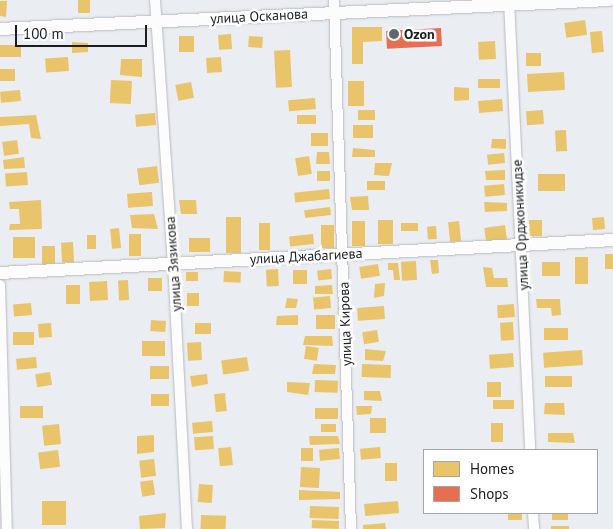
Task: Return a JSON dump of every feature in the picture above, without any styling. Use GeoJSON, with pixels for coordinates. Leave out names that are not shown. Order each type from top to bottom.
{"type":"FeatureCollection","features":[{"type":"Feature","properties":{"kind":"main road","name":"улица Осканова"},"geometry":{"type":"LineString","coordinates":[[0,29],[155,21],[334,6],[609,0]]}},
{"type":"Feature","properties":{"kind":"main road","name":"улица Джабагиева"},"geometry":{"type":"LineString","coordinates":[[0,273],[613,240]]}},
{"type":"Feature","properties":{"kind":"street","name":"улица Зязикова"},"geometry":{"type":"LineString","coordinates":[[155,0],[173,263],[187,529]]}},
{"type":"Feature","properties":{"kind":"street","name":"улица Орджоникидзе"},"geometry":{"type":"LineString","coordinates":[[509,2],[530,449]]}},
{"type":"Feature","properties":{"kind":"street","name":"улица Кирова"},"geometry":{"type":"LineString","coordinates":[[334,6],[351,529]]}},
{"type":"Feature","properties":{"kind":"street"},"geometry":{"type":"LineString","coordinates":[[0,285],[7,529]]}},
{"type":"Feature","properties":{"kind":"street"},"geometry":{"type":"LineString","coordinates":[[533,514],[534,529]]}},
{"type":"Feature","properties":{"kind":"building: Homes"},"geometry":{"type":"Polygon","coordinates":[[[78,0],[90,0],[90,13],[78,13],[78,0]]]}},
{"type":"Feature","properties":{"kind":"building: Homes"},"geometry":{"type":"Polygon","coordinates":[[[0,1],[7,1],[6,17],[0,16],[0,1]]]}},
{"type":"Feature","properties":{"kind":"building: Homes"},"geometry":{"type":"Polygon","coordinates":[[[585,20],[587,35],[566,38],[564,23],[585,20]]]}},
{"type":"Feature","properties":{"kind":"building: Homes"},"geometry":{"type":"Polygon","coordinates":[[[352,27],[382,27],[382,41],[363,42],[363,64],[352,64],[352,27]]]}},
{"type":"Feature","properties":{"kind":"building: Homes"},"geometry":{"type":"Polygon","coordinates":[[[602,31],[604,52],[592,53],[590,32],[602,31]]]}},
{"type":"Feature","properties":{"kind":"building: Homes"},"geometry":{"type":"Polygon","coordinates":[[[231,34],[232,49],[219,50],[218,35],[231,34]]]}},
{"type":"Feature","properties":{"kind":"building: Homes"},"geometry":{"type":"Polygon","coordinates":[[[179,36],[194,36],[194,52],[179,52],[179,36]]]}},
{"type":"Feature","properties":{"kind":"building: Homes"},"geometry":{"type":"Polygon","coordinates":[[[249,36],[263,37],[262,48],[248,47],[249,36]]]}},
{"type":"Feature","properties":{"kind":"building: Homes"},"geometry":{"type":"Polygon","coordinates":[[[495,41],[496,59],[479,60],[478,42],[495,41]]]}},
{"type":"Feature","properties":{"kind":"building: Homes"},"geometry":{"type":"Polygon","coordinates":[[[72,42],[88,43],[88,52],[72,53],[72,42]]]}},
{"type":"Feature","properties":{"kind":"building: Homes"},"geometry":{"type":"Polygon","coordinates":[[[0,45],[21,45],[21,57],[0,57],[0,45]]]}},
{"type":"Feature","properties":{"kind":"building: Homes"},"geometry":{"type":"Polygon","coordinates":[[[290,50],[292,87],[276,88],[274,51],[290,50]]]}},
{"type":"Feature","properties":{"kind":"building: Homes"},"geometry":{"type":"Polygon","coordinates":[[[526,53],[541,53],[541,66],[526,66],[526,53]]]}},
{"type":"Feature","properties":{"kind":"building: Homes"},"geometry":{"type":"Polygon","coordinates":[[[68,57],[69,71],[46,73],[45,59],[68,57]]]}},
{"type":"Feature","properties":{"kind":"building: Homes"},"geometry":{"type":"Polygon","coordinates":[[[221,57],[222,72],[207,73],[206,58],[221,57]]]}},
{"type":"Feature","properties":{"kind":"building: Homes"},"geometry":{"type":"Polygon","coordinates":[[[121,59],[142,59],[142,77],[120,75],[121,59]]]}},
{"type":"Feature","properties":{"kind":"building: Homes"},"geometry":{"type":"Polygon","coordinates":[[[0,69],[15,69],[15,81],[0,81],[0,69]]]}},
{"type":"Feature","properties":{"kind":"building: Homes"},"geometry":{"type":"Polygon","coordinates":[[[564,72],[565,90],[528,92],[527,74],[564,72]]]}},
{"type":"Feature","properties":{"kind":"building: Homes"},"geometry":{"type":"Polygon","coordinates":[[[478,79],[500,79],[500,88],[478,88],[478,79]]]}},
{"type":"Feature","properties":{"kind":"building: Homes"},"geometry":{"type":"Polygon","coordinates":[[[111,80],[132,81],[131,104],[110,103],[111,80]]]}},
{"type":"Feature","properties":{"kind":"building: Homes"},"geometry":{"type":"Polygon","coordinates":[[[348,81],[364,81],[364,106],[348,106],[348,81]]]}},
{"type":"Feature","properties":{"kind":"building: Homes"},"geometry":{"type":"Polygon","coordinates":[[[191,82],[194,98],[178,101],[175,85],[191,82]]]}},
{"type":"Feature","properties":{"kind":"building: Homes"},"geometry":{"type":"Polygon","coordinates":[[[454,87],[469,88],[469,100],[454,101],[454,87]]]}},
{"type":"Feature","properties":{"kind":"building: Homes"},"geometry":{"type":"Polygon","coordinates":[[[20,90],[21,101],[1,103],[0,92],[20,90]]]}},
{"type":"Feature","properties":{"kind":"building: Homes"},"geometry":{"type":"Polygon","coordinates":[[[315,98],[316,109],[289,111],[288,100],[315,98]]]}},
{"type":"Feature","properties":{"kind":"building: Homes"},"geometry":{"type":"Polygon","coordinates":[[[502,99],[503,111],[479,113],[478,101],[502,99]]]}},
{"type":"Feature","properties":{"kind":"building: Homes"},"geometry":{"type":"Polygon","coordinates":[[[358,110],[375,110],[375,120],[358,120],[358,110]]]}},
{"type":"Feature","properties":{"kind":"building: Homes"},"geometry":{"type":"Polygon","coordinates":[[[543,110],[544,124],[527,125],[526,111],[543,110]]]}},
{"type":"Feature","properties":{"kind":"building: Homes"},"geometry":{"type":"Polygon","coordinates":[[[155,113],[156,125],[136,127],[135,115],[155,113]]]}},
{"type":"Feature","properties":{"kind":"building: Homes"},"geometry":{"type":"Polygon","coordinates":[[[36,115],[41,139],[31,138],[29,124],[0,126],[0,117],[36,115]]]}},
{"type":"Feature","properties":{"kind":"building: Homes"},"geometry":{"type":"Polygon","coordinates":[[[297,115],[316,115],[316,124],[297,124],[297,115]]]}},
{"type":"Feature","properties":{"kind":"building: Homes"},"geometry":{"type":"Polygon","coordinates":[[[353,125],[373,125],[373,138],[353,138],[353,125]]]}},
{"type":"Feature","properties":{"kind":"building: Homes"},"geometry":{"type":"Polygon","coordinates":[[[566,130],[567,151],[556,152],[555,131],[566,130]]]}},
{"type":"Feature","properties":{"kind":"building: Homes"},"geometry":{"type":"Polygon","coordinates":[[[311,133],[328,133],[328,146],[311,146],[311,133]]]}},
{"type":"Feature","properties":{"kind":"building: Homes"},"geometry":{"type":"Polygon","coordinates":[[[492,139],[506,139],[506,149],[491,148],[492,139]]]}},
{"type":"Feature","properties":{"kind":"building: Homes"},"geometry":{"type":"Polygon","coordinates":[[[17,140],[19,154],[4,156],[2,142],[17,140]]]}},
{"type":"Feature","properties":{"kind":"building: Homes"},"geometry":{"type":"Polygon","coordinates":[[[353,148],[375,150],[375,157],[352,157],[353,148]]]}},
{"type":"Feature","properties":{"kind":"building: Homes"},"geometry":{"type":"Polygon","coordinates":[[[317,152],[329,152],[330,164],[316,164],[317,152]]]}},
{"type":"Feature","properties":{"kind":"building: Homes"},"geometry":{"type":"Polygon","coordinates":[[[504,153],[505,163],[488,165],[487,155],[504,153]]]}},
{"type":"Feature","properties":{"kind":"building: Homes"},"geometry":{"type":"Polygon","coordinates":[[[309,156],[312,174],[298,176],[295,158],[309,156]]]}},
{"type":"Feature","properties":{"kind":"building: Homes"},"geometry":{"type":"Polygon","coordinates":[[[24,157],[25,168],[4,169],[3,160],[24,157]]]}},
{"type":"Feature","properties":{"kind":"building: Homes"},"geometry":{"type":"Polygon","coordinates":[[[375,163],[392,163],[389,176],[374,175],[375,163]]]}},
{"type":"Feature","properties":{"kind":"building: Homes"},"geometry":{"type":"Polygon","coordinates":[[[157,166],[159,183],[139,185],[137,168],[157,166]]]}},
{"type":"Feature","properties":{"kind":"building: Homes"},"geometry":{"type":"Polygon","coordinates":[[[505,170],[505,180],[486,180],[485,171],[505,170]]]}},
{"type":"Feature","properties":{"kind":"building: Homes"},"geometry":{"type":"Polygon","coordinates":[[[317,171],[330,171],[330,181],[317,181],[317,171]]]}},
{"type":"Feature","properties":{"kind":"building: Homes"},"geometry":{"type":"Polygon","coordinates":[[[27,172],[28,185],[6,187],[5,174],[27,172]]]}},
{"type":"Feature","properties":{"kind":"building: Homes"},"geometry":{"type":"Polygon","coordinates":[[[538,174],[565,174],[565,191],[538,191],[538,174]]]}},
{"type":"Feature","properties":{"kind":"building: Homes"},"geometry":{"type":"Polygon","coordinates":[[[367,181],[385,181],[385,190],[367,190],[367,181]]]}},
{"type":"Feature","properties":{"kind":"building: Homes"},"geometry":{"type":"Polygon","coordinates":[[[504,184],[505,195],[485,197],[484,186],[504,184]]]}},
{"type":"Feature","properties":{"kind":"building: Homes"},"geometry":{"type":"Polygon","coordinates":[[[329,189],[330,199],[295,203],[294,193],[329,189]]]}},
{"type":"Feature","properties":{"kind":"building: Homes"},"geometry":{"type":"Polygon","coordinates":[[[152,192],[153,206],[128,208],[127,194],[152,192]]]}},
{"type":"Feature","properties":{"kind":"building: Homes"},"geometry":{"type":"Polygon","coordinates":[[[368,196],[369,210],[352,210],[350,197],[368,196]]]}},
{"type":"Feature","properties":{"kind":"building: Homes"},"geometry":{"type":"Polygon","coordinates":[[[41,200],[42,229],[9,230],[10,224],[20,224],[19,209],[10,209],[9,202],[41,200]]]}},
{"type":"Feature","properties":{"kind":"building: Homes"},"geometry":{"type":"Polygon","coordinates":[[[179,200],[196,200],[197,214],[181,214],[179,200]]]}},
{"type":"Feature","properties":{"kind":"building: Homes"},"geometry":{"type":"Polygon","coordinates":[[[484,202],[507,203],[507,211],[485,212],[484,202]]]}},
{"type":"Feature","properties":{"kind":"building: Homes"},"geometry":{"type":"Polygon","coordinates":[[[330,207],[331,215],[305,218],[304,210],[330,207]]]}},
{"type":"Feature","properties":{"kind":"building: Homes"},"geometry":{"type":"Polygon","coordinates":[[[154,214],[158,229],[132,228],[130,215],[154,214]]]}},
{"type":"Feature","properties":{"kind":"building: Homes"},"geometry":{"type":"Polygon","coordinates":[[[226,217],[241,217],[241,253],[226,253],[226,217]]]}},
{"type":"Feature","properties":{"kind":"building: Homes"},"geometry":{"type":"Polygon","coordinates":[[[604,217],[605,229],[593,230],[592,218],[604,217]]]}},
{"type":"Feature","properties":{"kind":"building: Homes"},"geometry":{"type":"Polygon","coordinates":[[[378,220],[393,220],[393,244],[378,244],[378,220]]]}},
{"type":"Feature","properties":{"kind":"building: Homes"},"geometry":{"type":"Polygon","coordinates":[[[529,220],[542,220],[542,236],[529,236],[529,220]]]}},
{"type":"Feature","properties":{"kind":"building: Homes"},"geometry":{"type":"Polygon","coordinates":[[[352,221],[365,221],[365,246],[352,246],[352,221]]]}},
{"type":"Feature","properties":{"kind":"building: Homes"},"geometry":{"type":"Polygon","coordinates":[[[459,221],[461,241],[450,242],[448,222],[459,221]]]}},
{"type":"Feature","properties":{"kind":"building: Homes"},"geometry":{"type":"Polygon","coordinates":[[[259,223],[270,223],[270,250],[259,250],[259,223]]]}},
{"type":"Feature","properties":{"kind":"building: Homes"},"geometry":{"type":"Polygon","coordinates":[[[401,223],[418,223],[418,231],[401,231],[401,223]]]}},
{"type":"Feature","properties":{"kind":"building: Homes"},"geometry":{"type":"Polygon","coordinates":[[[321,225],[334,225],[334,248],[321,248],[321,225]]]}},
{"type":"Feature","properties":{"kind":"building: Homes"},"geometry":{"type":"Polygon","coordinates":[[[505,225],[507,240],[486,243],[484,228],[505,225]]]}},
{"type":"Feature","properties":{"kind":"building: Homes"},"geometry":{"type":"Polygon","coordinates":[[[436,226],[437,239],[428,240],[427,227],[436,226]]]}},
{"type":"Feature","properties":{"kind":"building: Homes"},"geometry":{"type":"Polygon","coordinates":[[[119,228],[121,248],[112,249],[110,229],[119,228]]]}},
{"type":"Feature","properties":{"kind":"building: Homes"},"geometry":{"type":"Polygon","coordinates":[[[129,234],[141,234],[141,256],[129,256],[129,234]]]}},
{"type":"Feature","properties":{"kind":"building: Homes"},"geometry":{"type":"Polygon","coordinates":[[[313,234],[314,244],[290,246],[289,237],[313,234]]]}},
{"type":"Feature","properties":{"kind":"building: Homes"},"geometry":{"type":"Polygon","coordinates":[[[87,235],[96,235],[96,249],[87,249],[87,235]]]}},
{"type":"Feature","properties":{"kind":"building: Homes"},"geometry":{"type":"Polygon","coordinates":[[[13,237],[35,237],[35,258],[13,258],[13,237]]]}},
{"type":"Feature","properties":{"kind":"building: Homes"},"geometry":{"type":"Polygon","coordinates":[[[189,238],[210,238],[210,252],[189,252],[189,238]]]}},
{"type":"Feature","properties":{"kind":"building: Homes"},"geometry":{"type":"Polygon","coordinates":[[[73,242],[74,262],[62,263],[61,243],[73,242]]]}},
{"type":"Feature","properties":{"kind":"building: Homes"},"geometry":{"type":"Polygon","coordinates":[[[42,246],[55,246],[55,265],[42,265],[42,246]]]}},
{"type":"Feature","properties":{"kind":"building: Homes"},"geometry":{"type":"Polygon","coordinates":[[[605,254],[613,254],[613,269],[605,269],[605,254]]]}},
{"type":"Feature","properties":{"kind":"building: Homes"},"geometry":{"type":"Polygon","coordinates":[[[575,257],[588,257],[588,284],[575,284],[575,257]]]}},
{"type":"Feature","properties":{"kind":"building: Homes"},"geometry":{"type":"Polygon","coordinates":[[[430,260],[438,260],[439,273],[432,274],[430,260]]]}},
{"type":"Feature","properties":{"kind":"building: Homes"},"geometry":{"type":"Polygon","coordinates":[[[416,261],[417,280],[402,281],[401,262],[416,261]]]}},
{"type":"Feature","properties":{"kind":"building: Homes"},"geometry":{"type":"Polygon","coordinates":[[[542,262],[560,262],[560,276],[542,276],[542,262]]]}},
{"type":"Feature","properties":{"kind":"building: Homes"},"geometry":{"type":"Polygon","coordinates":[[[388,263],[398,263],[400,280],[394,280],[393,270],[388,270],[388,263]]]}},
{"type":"Feature","properties":{"kind":"building: Homes"},"geometry":{"type":"Polygon","coordinates":[[[378,264],[380,276],[361,279],[359,267],[378,264]]]}},
{"type":"Feature","properties":{"kind":"building: Homes"},"geometry":{"type":"Polygon","coordinates":[[[483,267],[492,268],[494,278],[507,278],[508,287],[486,287],[483,267]]]}},
{"type":"Feature","properties":{"kind":"building: Homes"},"geometry":{"type":"Polygon","coordinates":[[[278,269],[279,286],[267,287],[266,270],[278,269]]]}},
{"type":"Feature","properties":{"kind":"building: Homes"},"geometry":{"type":"Polygon","coordinates":[[[331,269],[332,279],[318,280],[317,270],[331,269]]]}},
{"type":"Feature","properties":{"kind":"building: Homes"},"geometry":{"type":"Polygon","coordinates":[[[293,270],[307,270],[307,284],[293,284],[293,270]]]}},
{"type":"Feature","properties":{"kind":"building: Homes"},"geometry":{"type":"Polygon","coordinates":[[[224,271],[241,272],[240,283],[223,282],[224,271]]]}},
{"type":"Feature","properties":{"kind":"building: Homes"},"geometry":{"type":"Polygon","coordinates":[[[186,272],[198,272],[198,281],[186,281],[186,272]]]}},
{"type":"Feature","properties":{"kind":"building: Homes"},"geometry":{"type":"Polygon","coordinates":[[[148,278],[162,278],[162,291],[148,291],[148,278]]]}},
{"type":"Feature","properties":{"kind":"building: Homes"},"geometry":{"type":"Polygon","coordinates":[[[128,280],[129,300],[119,300],[118,281],[128,280]]]}},
{"type":"Feature","properties":{"kind":"building: Homes"},"geometry":{"type":"Polygon","coordinates":[[[107,281],[108,300],[90,301],[89,282],[107,281]]]}},
{"type":"Feature","properties":{"kind":"building: Homes"},"geometry":{"type":"Polygon","coordinates":[[[385,283],[384,296],[374,298],[375,284],[385,283]]]}},
{"type":"Feature","properties":{"kind":"building: Homes"},"geometry":{"type":"Polygon","coordinates":[[[66,285],[80,285],[80,304],[66,304],[66,285]]]}},
{"type":"Feature","properties":{"kind":"building: Homes"},"geometry":{"type":"Polygon","coordinates":[[[332,285],[333,294],[315,294],[315,286],[332,285]]]}},
{"type":"Feature","properties":{"kind":"building: Homes"},"geometry":{"type":"Polygon","coordinates":[[[187,293],[199,293],[199,306],[187,306],[187,293]]]}},
{"type":"Feature","properties":{"kind":"building: Homes"},"geometry":{"type":"Polygon","coordinates":[[[330,296],[331,308],[314,309],[313,297],[330,296]]]}},
{"type":"Feature","properties":{"kind":"building: Homes"},"geometry":{"type":"Polygon","coordinates":[[[287,298],[298,299],[296,308],[285,308],[287,298]]]}},
{"type":"Feature","properties":{"kind":"building: Homes"},"geometry":{"type":"Polygon","coordinates":[[[536,299],[560,299],[561,315],[552,316],[551,308],[537,308],[536,299]]]}},
{"type":"Feature","properties":{"kind":"building: Homes"},"geometry":{"type":"Polygon","coordinates":[[[31,303],[32,315],[14,317],[13,305],[31,303]]]}},
{"type":"Feature","properties":{"kind":"building: Homes"},"geometry":{"type":"Polygon","coordinates":[[[514,304],[515,317],[498,318],[497,305],[514,304]]]}},
{"type":"Feature","properties":{"kind":"building: Homes"},"geometry":{"type":"Polygon","coordinates":[[[384,306],[385,319],[358,321],[357,308],[384,306]]]}},
{"type":"Feature","properties":{"kind":"building: Homes"},"geometry":{"type":"Polygon","coordinates":[[[298,315],[298,325],[276,325],[277,316],[298,315]]]}},
{"type":"Feature","properties":{"kind":"building: Homes"},"geometry":{"type":"Polygon","coordinates":[[[316,315],[335,315],[335,329],[316,329],[316,315]]]}},
{"type":"Feature","properties":{"kind":"building: Homes"},"geometry":{"type":"Polygon","coordinates":[[[151,320],[166,321],[165,332],[150,331],[151,320]]]}},
{"type":"Feature","properties":{"kind":"building: Homes"},"geometry":{"type":"Polygon","coordinates":[[[513,322],[514,340],[501,341],[500,323],[513,322]]]}},
{"type":"Feature","properties":{"kind":"building: Homes"},"geometry":{"type":"Polygon","coordinates":[[[51,323],[52,337],[39,338],[38,324],[51,323]]]}},
{"type":"Feature","properties":{"kind":"building: Homes"},"geometry":{"type":"Polygon","coordinates":[[[195,323],[211,323],[211,334],[195,334],[195,323]]]}},
{"type":"Feature","properties":{"kind":"building: Homes"},"geometry":{"type":"Polygon","coordinates":[[[544,328],[568,328],[568,340],[544,340],[544,328]]]}},
{"type":"Feature","properties":{"kind":"building: Homes"},"geometry":{"type":"Polygon","coordinates":[[[377,330],[379,342],[364,344],[362,332],[377,330]]]}},
{"type":"Feature","properties":{"kind":"building: Homes"},"geometry":{"type":"Polygon","coordinates":[[[13,332],[34,332],[34,345],[13,345],[13,332]]]}},
{"type":"Feature","properties":{"kind":"building: Homes"},"geometry":{"type":"Polygon","coordinates":[[[305,336],[332,336],[333,346],[303,345],[305,336]]]}},
{"type":"Feature","properties":{"kind":"building: Homes"},"geometry":{"type":"Polygon","coordinates":[[[142,341],[165,341],[165,356],[142,356],[142,341]]]}},
{"type":"Feature","properties":{"kind":"building: Homes"},"geometry":{"type":"Polygon","coordinates":[[[201,342],[202,360],[188,361],[187,343],[201,342]]]}},
{"type":"Feature","properties":{"kind":"building: Homes"},"geometry":{"type":"Polygon","coordinates":[[[306,346],[319,348],[317,361],[304,359],[306,346]]]}},
{"type":"Feature","properties":{"kind":"building: Homes"},"geometry":{"type":"Polygon","coordinates":[[[365,349],[386,351],[383,361],[365,360],[365,349]]]}},
{"type":"Feature","properties":{"kind":"building: Homes"},"geometry":{"type":"Polygon","coordinates":[[[582,350],[583,365],[544,368],[543,353],[582,350]]]}},
{"type":"Feature","properties":{"kind":"building: Homes"},"geometry":{"type":"Polygon","coordinates":[[[513,353],[514,367],[490,369],[489,355],[513,353]]]}},
{"type":"Feature","properties":{"kind":"building: Homes"},"geometry":{"type":"Polygon","coordinates":[[[36,357],[37,368],[17,370],[16,359],[36,357]]]}},
{"type":"Feature","properties":{"kind":"building: Homes"},"geometry":{"type":"Polygon","coordinates":[[[247,357],[249,371],[223,374],[221,361],[247,357]]]}},
{"type":"Feature","properties":{"kind":"building: Homes"},"geometry":{"type":"Polygon","coordinates":[[[314,364],[336,365],[335,374],[312,374],[314,364]]]}},
{"type":"Feature","properties":{"kind":"building: Homes"},"geometry":{"type":"Polygon","coordinates":[[[362,364],[391,365],[391,378],[362,377],[362,364]]]}},
{"type":"Feature","properties":{"kind":"building: Homes"},"geometry":{"type":"Polygon","coordinates":[[[150,366],[169,366],[169,379],[150,379],[150,366]]]}},
{"type":"Feature","properties":{"kind":"building: Homes"},"geometry":{"type":"Polygon","coordinates":[[[50,372],[52,385],[37,387],[35,374],[50,372]]]}},
{"type":"Feature","properties":{"kind":"building: Homes"},"geometry":{"type":"Polygon","coordinates":[[[207,374],[208,384],[192,387],[190,376],[207,374]]]}},
{"type":"Feature","properties":{"kind":"building: Homes"},"geometry":{"type":"Polygon","coordinates":[[[545,376],[572,376],[572,387],[545,387],[545,376]]]}},
{"type":"Feature","properties":{"kind":"building: Homes"},"geometry":{"type":"Polygon","coordinates":[[[315,380],[338,381],[338,393],[315,392],[315,380]]]}},
{"type":"Feature","properties":{"kind":"building: Homes"},"geometry":{"type":"Polygon","coordinates":[[[287,382],[310,383],[308,395],[287,392],[287,382]]]}},
{"type":"Feature","properties":{"kind":"building: Homes"},"geometry":{"type":"Polygon","coordinates":[[[487,382],[501,382],[501,397],[487,397],[487,382]]]}},
{"type":"Feature","properties":{"kind":"building: Homes"},"geometry":{"type":"Polygon","coordinates":[[[364,391],[380,391],[382,401],[364,400],[364,391]]]}},
{"type":"Feature","properties":{"kind":"building: Homes"},"geometry":{"type":"Polygon","coordinates":[[[225,393],[227,411],[216,412],[214,394],[225,393]]]}},
{"type":"Feature","properties":{"kind":"building: Homes"},"geometry":{"type":"Polygon","coordinates":[[[151,394],[169,394],[169,406],[151,406],[151,394]]]}},
{"type":"Feature","properties":{"kind":"building: Homes"},"geometry":{"type":"Polygon","coordinates":[[[493,400],[514,400],[514,409],[493,409],[493,400]]]}},
{"type":"Feature","properties":{"kind":"building: Homes"},"geometry":{"type":"Polygon","coordinates":[[[545,403],[564,403],[565,415],[544,414],[545,403]]]}},
{"type":"Feature","properties":{"kind":"building: Homes"},"geometry":{"type":"Polygon","coordinates":[[[20,406],[43,406],[43,418],[20,418],[20,406]]]}},
{"type":"Feature","properties":{"kind":"building: Homes"},"geometry":{"type":"Polygon","coordinates":[[[356,406],[372,406],[371,414],[357,415],[356,406]]]}},
{"type":"Feature","properties":{"kind":"building: Homes"},"geometry":{"type":"Polygon","coordinates":[[[315,408],[338,408],[338,419],[315,419],[315,408]]]}},
{"type":"Feature","properties":{"kind":"building: Homes"},"geometry":{"type":"Polygon","coordinates":[[[370,418],[386,418],[386,433],[370,433],[370,418]]]}},
{"type":"Feature","properties":{"kind":"building: Homes"},"geometry":{"type":"Polygon","coordinates":[[[212,421],[213,432],[193,434],[192,423],[212,421]]]}},
{"type":"Feature","properties":{"kind":"building: Homes"},"geometry":{"type":"Polygon","coordinates":[[[491,423],[503,423],[503,442],[491,442],[491,423]]]}},
{"type":"Feature","properties":{"kind":"building: Homes"},"geometry":{"type":"Polygon","coordinates":[[[59,424],[61,444],[44,446],[42,426],[59,424]]]}},
{"type":"Feature","properties":{"kind":"building: Homes"},"geometry":{"type":"Polygon","coordinates":[[[321,424],[336,424],[336,432],[321,432],[321,424]]]}},
{"type":"Feature","properties":{"kind":"building: Homes"},"geometry":{"type":"Polygon","coordinates":[[[548,433],[573,433],[575,443],[548,442],[548,433]]]}},
{"type":"Feature","properties":{"kind":"building: Homes"},"geometry":{"type":"Polygon","coordinates":[[[154,435],[154,452],[137,454],[137,436],[154,435]]]}},
{"type":"Feature","properties":{"kind":"building: Homes"},"geometry":{"type":"Polygon","coordinates":[[[213,436],[214,449],[195,450],[194,437],[213,436]]]}},
{"type":"Feature","properties":{"kind":"building: Homes"},"geometry":{"type":"Polygon","coordinates":[[[309,436],[338,436],[340,444],[310,445],[309,436]]]}},
{"type":"Feature","properties":{"kind":"building: Homes"},"geometry":{"type":"Polygon","coordinates":[[[231,447],[233,465],[220,466],[218,448],[231,447]]]}},
{"type":"Feature","properties":{"kind":"building: Homes"},"geometry":{"type":"Polygon","coordinates":[[[380,447],[381,458],[361,460],[360,449],[380,447]]]}},
{"type":"Feature","properties":{"kind":"building: Homes"},"geometry":{"type":"Polygon","coordinates":[[[301,448],[313,448],[313,461],[301,461],[301,448]]]}},
{"type":"Feature","properties":{"kind":"building: Homes"},"geometry":{"type":"Polygon","coordinates":[[[339,448],[340,459],[320,461],[319,450],[339,448]]]}},
{"type":"Feature","properties":{"kind":"building: Homes"},"geometry":{"type":"Polygon","coordinates":[[[58,450],[60,467],[40,469],[38,452],[58,450]]]}},
{"type":"Feature","properties":{"kind":"building: Homes"},"geometry":{"type":"Polygon","coordinates":[[[154,459],[156,476],[141,478],[139,461],[154,459]]]}},
{"type":"Feature","properties":{"kind":"building: Homes"},"geometry":{"type":"Polygon","coordinates":[[[385,463],[397,463],[397,481],[385,481],[385,463]]]}},
{"type":"Feature","properties":{"kind":"building: Homes"},"geometry":{"type":"Polygon","coordinates":[[[301,467],[320,468],[319,488],[300,487],[301,467]]]}},
{"type":"Feature","properties":{"kind":"building: Homes"},"geometry":{"type":"Polygon","coordinates":[[[153,480],[155,495],[142,497],[140,482],[153,480]]]}},
{"type":"Feature","properties":{"kind":"building: Homes"},"geometry":{"type":"Polygon","coordinates":[[[199,484],[213,485],[212,503],[198,502],[199,484]]]}},
{"type":"Feature","properties":{"kind":"building: Homes"},"geometry":{"type":"Polygon","coordinates":[[[299,490],[340,492],[340,499],[299,500],[299,490]]]}},
{"type":"Feature","properties":{"kind":"building: Homes"},"geometry":{"type":"Polygon","coordinates":[[[42,501],[66,501],[66,525],[42,525],[42,501]]]}},
{"type":"Feature","properties":{"kind":"building: Homes"},"geometry":{"type":"Polygon","coordinates":[[[398,501],[399,513],[365,516],[364,504],[398,501]]]}},
{"type":"Feature","properties":{"kind":"building: Homes"},"geometry":{"type":"Polygon","coordinates":[[[310,506],[339,507],[339,519],[310,518],[310,506]]]}},
{"type":"Feature","properties":{"kind":"building: Homes"},"geometry":{"type":"Polygon","coordinates":[[[166,513],[165,528],[140,529],[139,516],[166,513]]]}},
{"type":"Feature","properties":{"kind":"building: Homes"},"geometry":{"type":"Polygon","coordinates":[[[508,514],[522,514],[522,520],[508,520],[508,514]]]}},
{"type":"Feature","properties":{"kind":"building: Homes"},"geometry":{"type":"Polygon","coordinates":[[[552,514],[568,514],[568,520],[552,520],[552,514]]]}},
{"type":"Feature","properties":{"kind":"building: Homes"},"geometry":{"type":"Polygon","coordinates":[[[201,515],[226,516],[226,529],[201,529],[201,515]]]}},
{"type":"Feature","properties":{"kind":"building: Homes"},"geometry":{"type":"Polygon","coordinates":[[[312,520],[339,521],[339,529],[312,528],[312,520]]]}},
{"type":"Feature","properties":{"kind":"building: Homes"},"geometry":{"type":"Polygon","coordinates":[[[385,523],[386,529],[363,529],[363,525],[385,523]]]}},
{"type":"Feature","properties":{"kind":"building: Homes"},"geometry":{"type":"Polygon","coordinates":[[[551,526],[569,526],[569,529],[551,529],[551,526]]]}},
{"type":"Feature","properties":{"kind":"building: Shops"},"geometry":{"type":"Polygon","coordinates":[[[441,28],[442,46],[387,49],[386,31],[441,28]]]}},
{"type":"Feature","properties":{"kind":"place","name":"Ozon"},"geometry":{"type":"Point","coordinates":[394,34]}}]}
